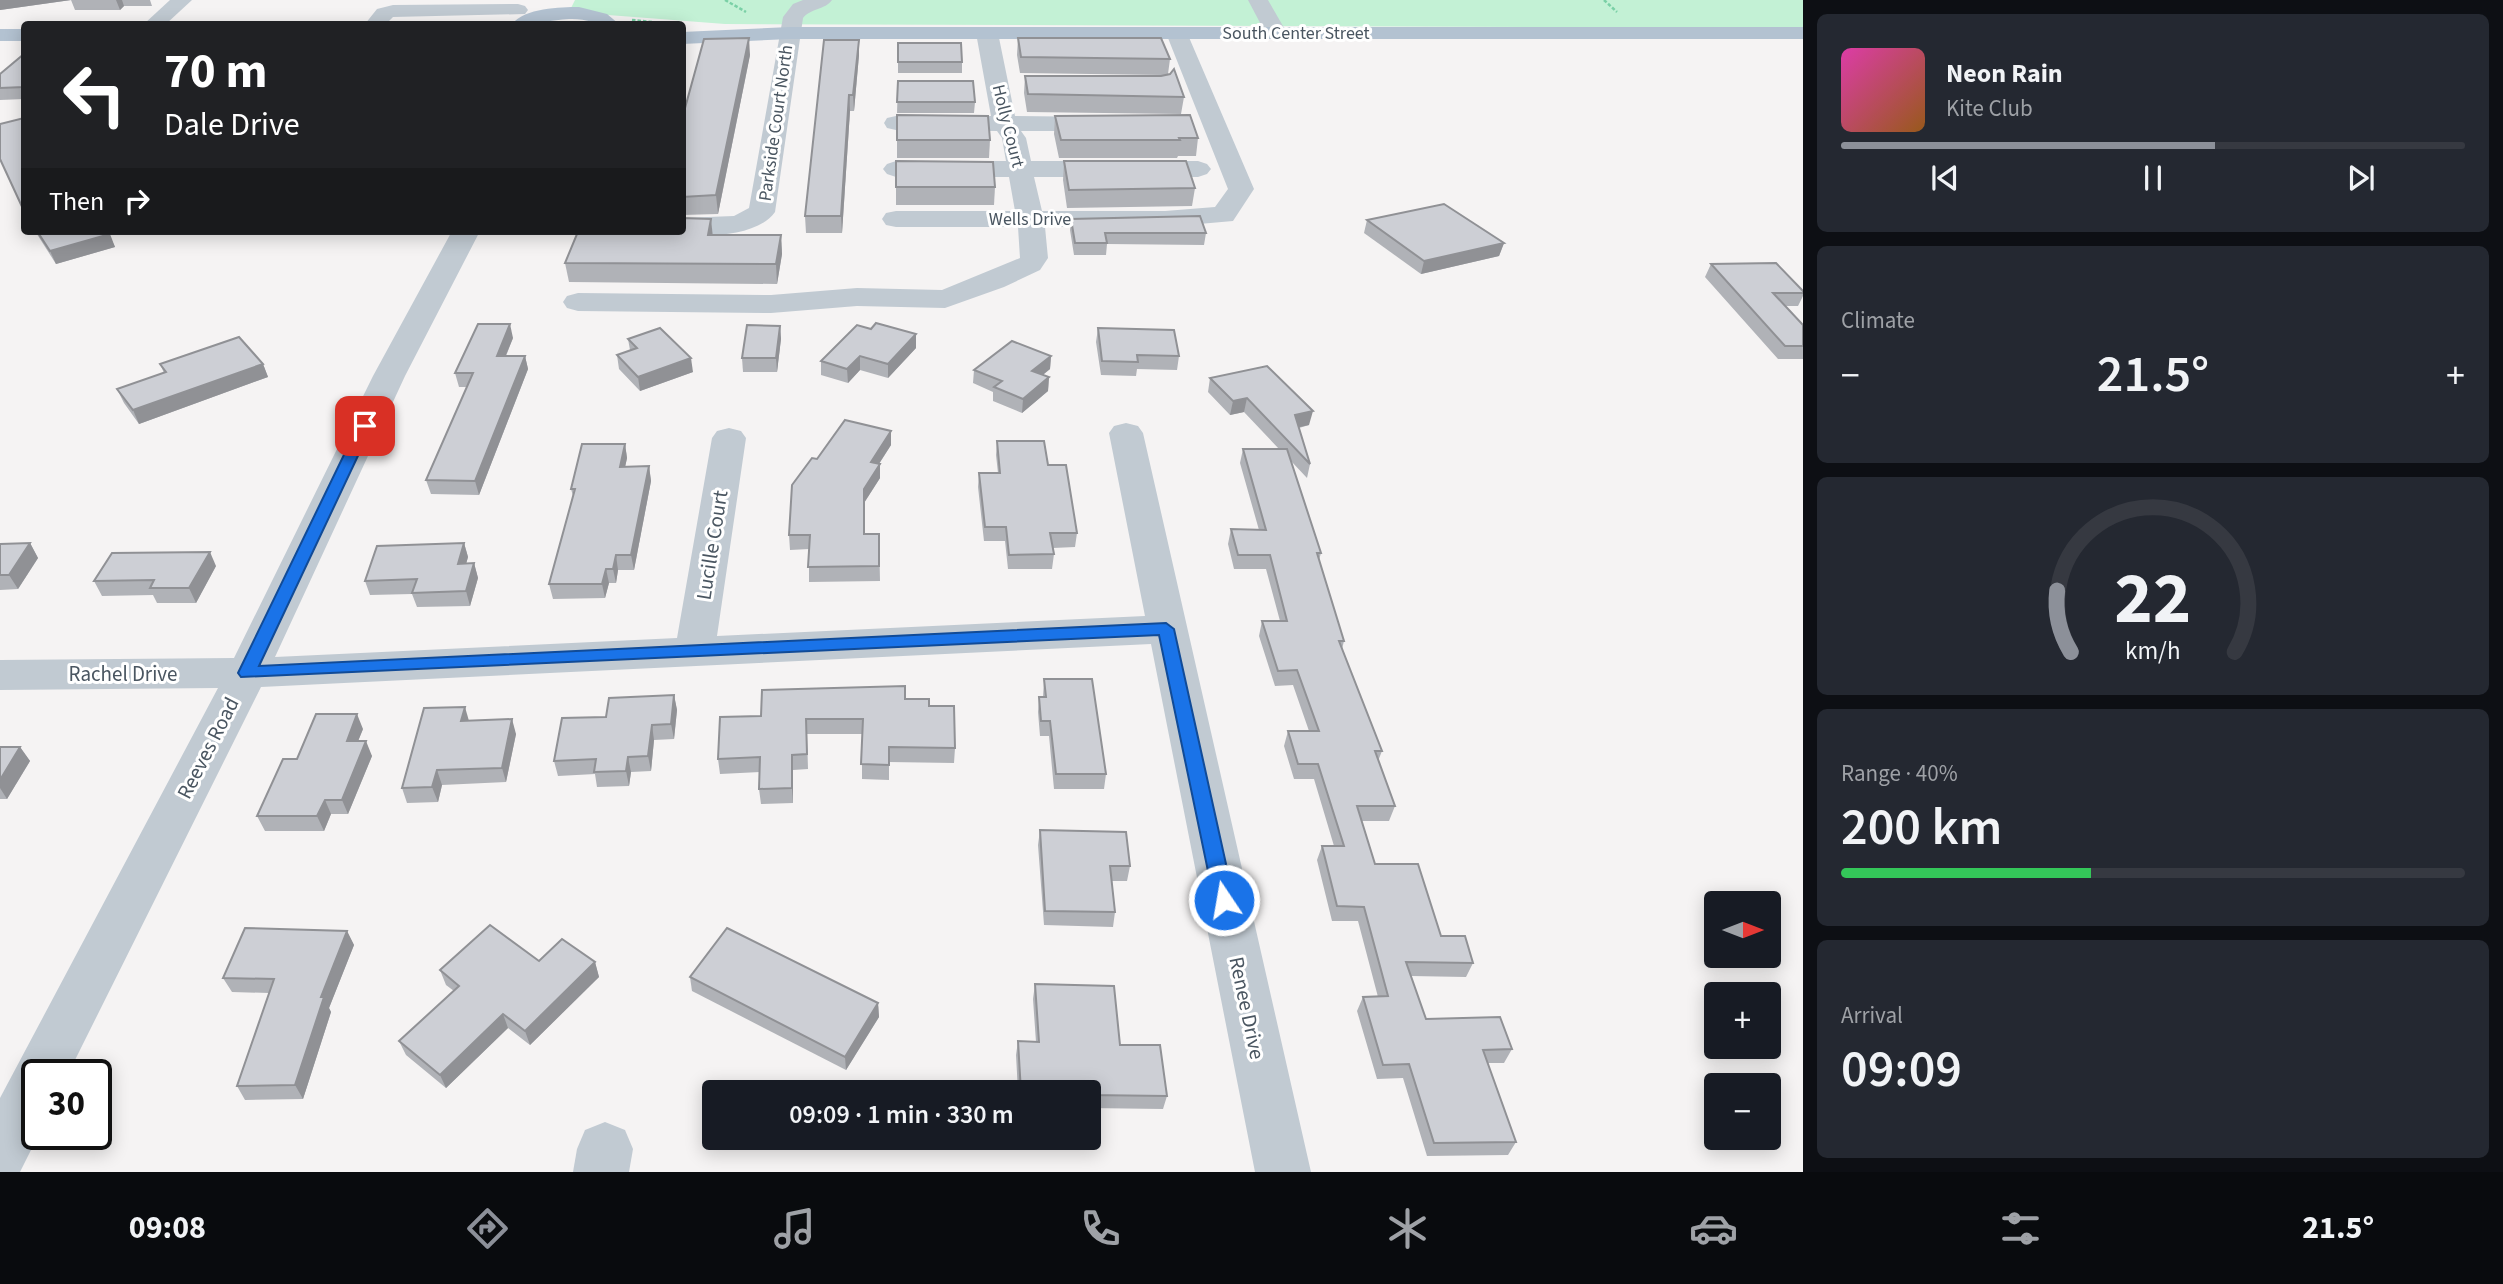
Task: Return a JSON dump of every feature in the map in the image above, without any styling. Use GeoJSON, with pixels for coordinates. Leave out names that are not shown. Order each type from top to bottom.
{"type":"FeatureCollection","features":[{"type":"Feature","properties":{"kind":"main road"},"geometry":{"type":"LineString","coordinates":[[521,20],[568,14],[600,21]]}},
{"type":"Feature","properties":{"kind":"main road","name":"South Center Street"},"geometry":{"type":"LineString","coordinates":[[686,28],[790,33],[1803,33]]}},
{"type":"Feature","properties":{"kind":"main road","name":"South Center Street"},"geometry":{"type":"LineString","coordinates":[[686,38],[790,33]]}},
{"type":"Feature","properties":{"kind":"main road"},"geometry":{"type":"LineString","coordinates":[[0,35],[21,35]]}},
{"type":"Feature","properties":{"kind":"street"},"geometry":{"type":"LineString","coordinates":[[158,21],[182,0]]}},
{"type":"Feature","properties":{"kind":"street"},"geometry":{"type":"LineString","coordinates":[[775,0],[800,8],[822,0]]}},
{"type":"Feature","properties":{"kind":"street"},"geometry":{"type":"LineString","coordinates":[[1258,0],[1276,33]]}},
{"type":"Feature","properties":{"kind":"street","name":"Parkside Court North"},"geometry":{"type":"LineString","coordinates":[[686,226],[729,226],[754,219],[762,212],[790,33],[793,17],[800,8]]}},
{"type":"Feature","properties":{"kind":"street"},"geometry":{"type":"LineString","coordinates":[[378,21],[384,13],[393,11],[521,20]]}},
{"type":"Feature","properties":{"kind":"street","name":"Holly Court"},"geometry":{"type":"LineString","coordinates":[[578,302],[771,304],[856,297],[945,299],[994,281],[1034,260],[1030,219],[1014,138],[1004,123],[987,33]]}},
{"type":"Feature","properties":{"kind":"street","name":"Wells Drive"},"geometry":{"type":"LineString","coordinates":[[896,219],[1165,219],[1223,215],[1241,189],[1177,33]]}},
{"type":"Feature","properties":{"kind":"street"},"geometry":{"type":"LineString","coordinates":[[971,83],[1023,83]]}},
{"type":"Feature","properties":{"kind":"street"},"geometry":{"type":"LineString","coordinates":[[895,123],[1126,124]]}},
{"type":"Feature","properties":{"kind":"street"},"geometry":{"type":"LineString","coordinates":[[896,169],[1198,169]]}},
{"type":"Feature","properties":{"kind":"street","name":"Reeves Road"},"geometry":{"type":"LineString","coordinates":[[49,1059],[247,673],[389,376],[464,235]]}},
{"type":"Feature","properties":{"kind":"street","name":"Renee Drive"},"geometry":{"type":"LineString","coordinates":[[1126,433],[1283,1172]]}},
{"type":"Feature","properties":{"kind":"street","name":"Lucille Court"},"geometry":{"type":"LineString","coordinates":[[695,652],[729,438]]}},
{"type":"Feature","properties":{"kind":"street","name":"Rachel Drive"},"geometry":{"type":"LineString","coordinates":[[0,675],[247,673],[1166,629]]}},
{"type":"Feature","properties":{"kind":"street"},"geometry":{"type":"LineString","coordinates":[[0,1154],[21,1113]]}},
{"type":"Feature","properties":{"kind":"green space"},"geometry":{"type":"Polygon","coordinates":[[[575,0],[1803,0],[1803,28],[725,24],[569,12],[575,0]]]}},
{"type":"Feature","properties":{"kind":"building"},"geometry":{"type":"Polygon","coordinates":[[[749,38],[716,195],[686,197],[686,104],[704,39],[749,38]]]}},
{"type":"Feature","properties":{"kind":"building"},"geometry":{"type":"Polygon","coordinates":[[[1018,38],[1161,38],[1170,59],[1021,57],[1018,38]]]}},
{"type":"Feature","properties":{"kind":"building"},"geometry":{"type":"Polygon","coordinates":[[[824,40],[859,40],[853,95],[849,95],[841,216],[805,216],[824,40]]]}},
{"type":"Feature","properties":{"kind":"building"},"geometry":{"type":"Polygon","coordinates":[[[898,43],[961,43],[962,62],[898,62],[898,43]]]}},
{"type":"Feature","properties":{"kind":"building"},"geometry":{"type":"Polygon","coordinates":[[[21,56],[21,87],[0,88],[0,74],[21,56]]]}},
{"type":"Feature","properties":{"kind":"building"},"geometry":{"type":"Polygon","coordinates":[[[1174,69],[1184,97],[1028,94],[1025,76],[1161,76],[1170,74],[1174,69]]]}},
{"type":"Feature","properties":{"kind":"building"},"geometry":{"type":"Polygon","coordinates":[[[898,81],[973,81],[975,102],[897,102],[898,81]]]}},
{"type":"Feature","properties":{"kind":"building"},"geometry":{"type":"Polygon","coordinates":[[[897,115],[988,116],[990,140],[897,140],[897,115]]]}},
{"type":"Feature","properties":{"kind":"building"},"geometry":{"type":"Polygon","coordinates":[[[1190,115],[1198,138],[1179,138],[1180,140],[1061,140],[1055,116],[1190,115]]]}},
{"type":"Feature","properties":{"kind":"building"},"geometry":{"type":"Polygon","coordinates":[[[21,119],[21,204],[0,159],[0,124],[21,119]]]}},
{"type":"Feature","properties":{"kind":"building"},"geometry":{"type":"Polygon","coordinates":[[[896,161],[993,162],[995,187],[896,187],[896,161]]]}},
{"type":"Feature","properties":{"kind":"building"},"geometry":{"type":"Polygon","coordinates":[[[1064,161],[1186,161],[1195,188],[1069,190],[1064,161]]]}},
{"type":"Feature","properties":{"kind":"building"},"geometry":{"type":"Polygon","coordinates":[[[1444,204],[1504,243],[1424,261],[1367,220],[1444,204]]]}},
{"type":"Feature","properties":{"kind":"building"},"geometry":{"type":"Polygon","coordinates":[[[1200,216],[1206,233],[1105,233],[1107,243],[1075,243],[1071,219],[1200,216]]]}},
{"type":"Feature","properties":{"kind":"building"},"geometry":{"type":"Polygon","coordinates":[[[686,218],[711,219],[708,235],[781,235],[776,264],[565,263],[577,235],[686,235],[686,218]]]}},
{"type":"Feature","properties":{"kind":"building"},"geometry":{"type":"Polygon","coordinates":[[[40,235],[106,235],[50,251],[40,235]]]}},
{"type":"Feature","properties":{"kind":"building"},"geometry":{"type":"Polygon","coordinates":[[[1776,263],[1803,291],[1773,293],[1803,325],[1803,346],[1785,346],[1711,264],[1776,263]]]}},
{"type":"Feature","properties":{"kind":"building"},"geometry":{"type":"Polygon","coordinates":[[[876,323],[916,334],[888,364],[860,356],[847,369],[821,361],[857,325],[871,329],[876,323]]]}},
{"type":"Feature","properties":{"kind":"building"},"geometry":{"type":"Polygon","coordinates":[[[478,324],[510,324],[497,356],[525,356],[475,481],[426,480],[473,373],[455,373],[478,324]]]}},
{"type":"Feature","properties":{"kind":"building"},"geometry":{"type":"Polygon","coordinates":[[[747,325],[780,326],[776,358],[742,358],[747,325]]]}},
{"type":"Feature","properties":{"kind":"building"},"geometry":{"type":"Polygon","coordinates":[[[660,328],[691,358],[638,377],[617,355],[637,348],[628,339],[660,328]]]}},
{"type":"Feature","properties":{"kind":"building"},"geometry":{"type":"Polygon","coordinates":[[[1098,328],[1174,330],[1179,356],[1137,355],[1138,362],[1102,361],[1098,328]]]}},
{"type":"Feature","properties":{"kind":"building"},"geometry":{"type":"Polygon","coordinates":[[[239,337],[263,364],[133,410],[117,389],[166,372],[160,364],[239,337]]]}},
{"type":"Feature","properties":{"kind":"building"},"geometry":{"type":"Polygon","coordinates":[[[1012,341],[1051,356],[1032,371],[1049,377],[1023,399],[994,387],[1002,381],[974,370],[1012,341]]]}},
{"type":"Feature","properties":{"kind":"building"},"geometry":{"type":"Polygon","coordinates":[[[1267,366],[1313,411],[1295,415],[1310,464],[1247,398],[1233,401],[1210,378],[1267,366]]]}},
{"type":"Feature","properties":{"kind":"building"},"geometry":{"type":"Polygon","coordinates":[[[845,420],[891,431],[871,462],[880,464],[864,489],[864,534],[879,534],[879,566],[808,567],[810,535],[789,535],[792,485],[812,458],[817,459],[845,420]]]}},
{"type":"Feature","properties":{"kind":"building"},"geometry":{"type":"Polygon","coordinates":[[[997,441],[1044,441],[1048,465],[1066,465],[1077,533],[1050,533],[1054,554],[1009,555],[1006,527],[985,527],[979,473],[1000,473],[997,441]]]}},
{"type":"Feature","properties":{"kind":"building"},"geometry":{"type":"Polygon","coordinates":[[[582,444],[625,444],[620,467],[649,466],[631,555],[616,555],[613,569],[606,569],[602,584],[549,584],[575,489],[571,489],[582,444]]]}},
{"type":"Feature","properties":{"kind":"building"},"geometry":{"type":"Polygon","coordinates":[[[1243,449],[1287,449],[1321,553],[1317,553],[1344,641],[1339,641],[1382,751],[1375,751],[1395,806],[1357,806],[1375,864],[1418,864],[1441,936],[1465,936],[1473,963],[1406,962],[1426,1019],[1500,1017],[1512,1049],[1483,1050],[1516,1142],[1434,1143],[1409,1064],[1383,1065],[1363,997],[1388,996],[1364,907],[1337,906],[1322,846],[1344,846],[1318,764],[1298,764],[1288,731],[1319,731],[1297,670],[1278,671],[1262,621],[1287,621],[1270,555],[1238,555],[1231,529],[1266,530],[1243,449]]]}},
{"type":"Feature","properties":{"kind":"building"},"geometry":{"type":"Polygon","coordinates":[[[30,543],[9,575],[0,575],[0,544],[30,543]]]}},
{"type":"Feature","properties":{"kind":"building"},"geometry":{"type":"Polygon","coordinates":[[[464,543],[458,564],[474,563],[466,591],[412,593],[417,579],[365,581],[377,546],[464,543]]]}},
{"type":"Feature","properties":{"kind":"building"},"geometry":{"type":"Polygon","coordinates":[[[210,552],[189,588],[150,588],[154,580],[94,581],[112,553],[210,552]]]}},
{"type":"Feature","properties":{"kind":"building"},"geometry":{"type":"Polygon","coordinates":[[[1044,679],[1092,679],[1106,774],[1056,774],[1050,721],[1041,721],[1039,697],[1046,697],[1044,679]]]}},
{"type":"Feature","properties":{"kind":"building"},"geometry":{"type":"Polygon","coordinates":[[[905,686],[905,699],[929,699],[929,706],[954,706],[955,748],[889,747],[889,765],[861,764],[863,719],[806,719],[807,754],[792,755],[792,788],[759,789],[760,757],[718,759],[720,717],[761,716],[762,690],[905,686]]]}},
{"type":"Feature","properties":{"kind":"building"},"geometry":{"type":"Polygon","coordinates":[[[674,695],[671,724],[652,725],[648,756],[628,757],[626,771],[594,772],[596,759],[554,761],[562,718],[606,717],[609,698],[674,695]]]}},
{"type":"Feature","properties":{"kind":"building"},"geometry":{"type":"Polygon","coordinates":[[[465,707],[461,721],[512,719],[502,768],[437,770],[432,787],[402,788],[424,708],[465,707]]]}},
{"type":"Feature","properties":{"kind":"building"},"geometry":{"type":"Polygon","coordinates":[[[316,714],[357,714],[347,741],[366,741],[342,800],[325,800],[317,816],[257,816],[283,759],[297,759],[316,714]]]}},
{"type":"Feature","properties":{"kind":"building"},"geometry":{"type":"Polygon","coordinates":[[[0,747],[20,747],[0,780],[0,747]]]}},
{"type":"Feature","properties":{"kind":"building"},"geometry":{"type":"Polygon","coordinates":[[[1040,830],[1126,832],[1130,866],[1110,866],[1115,912],[1045,911],[1040,830]]]}},
{"type":"Feature","properties":{"kind":"building"},"geometry":{"type":"Polygon","coordinates":[[[490,925],[539,961],[562,939],[595,962],[525,1031],[503,1014],[440,1075],[399,1041],[459,986],[440,970],[490,925]]]}},
{"type":"Feature","properties":{"kind":"building"},"geometry":{"type":"Polygon","coordinates":[[[245,928],[347,931],[321,997],[324,997],[295,1085],[237,1086],[274,979],[223,978],[245,928]]]}},
{"type":"Feature","properties":{"kind":"building"},"geometry":{"type":"Polygon","coordinates":[[[727,928],[878,1003],[845,1057],[690,977],[727,928]]]}},
{"type":"Feature","properties":{"kind":"building"},"geometry":{"type":"Polygon","coordinates":[[[1035,984],[1114,986],[1120,1045],[1160,1045],[1167,1096],[1101,1095],[1101,1080],[1020,1080],[1018,1041],[1039,1042],[1035,984]]]}},
{"type":"Feature","properties":{"kind":"route"},"geometry":{"type":"LineString","coordinates":[[365,426],[247,673],[1166,629],[1224,900]]}}]}
